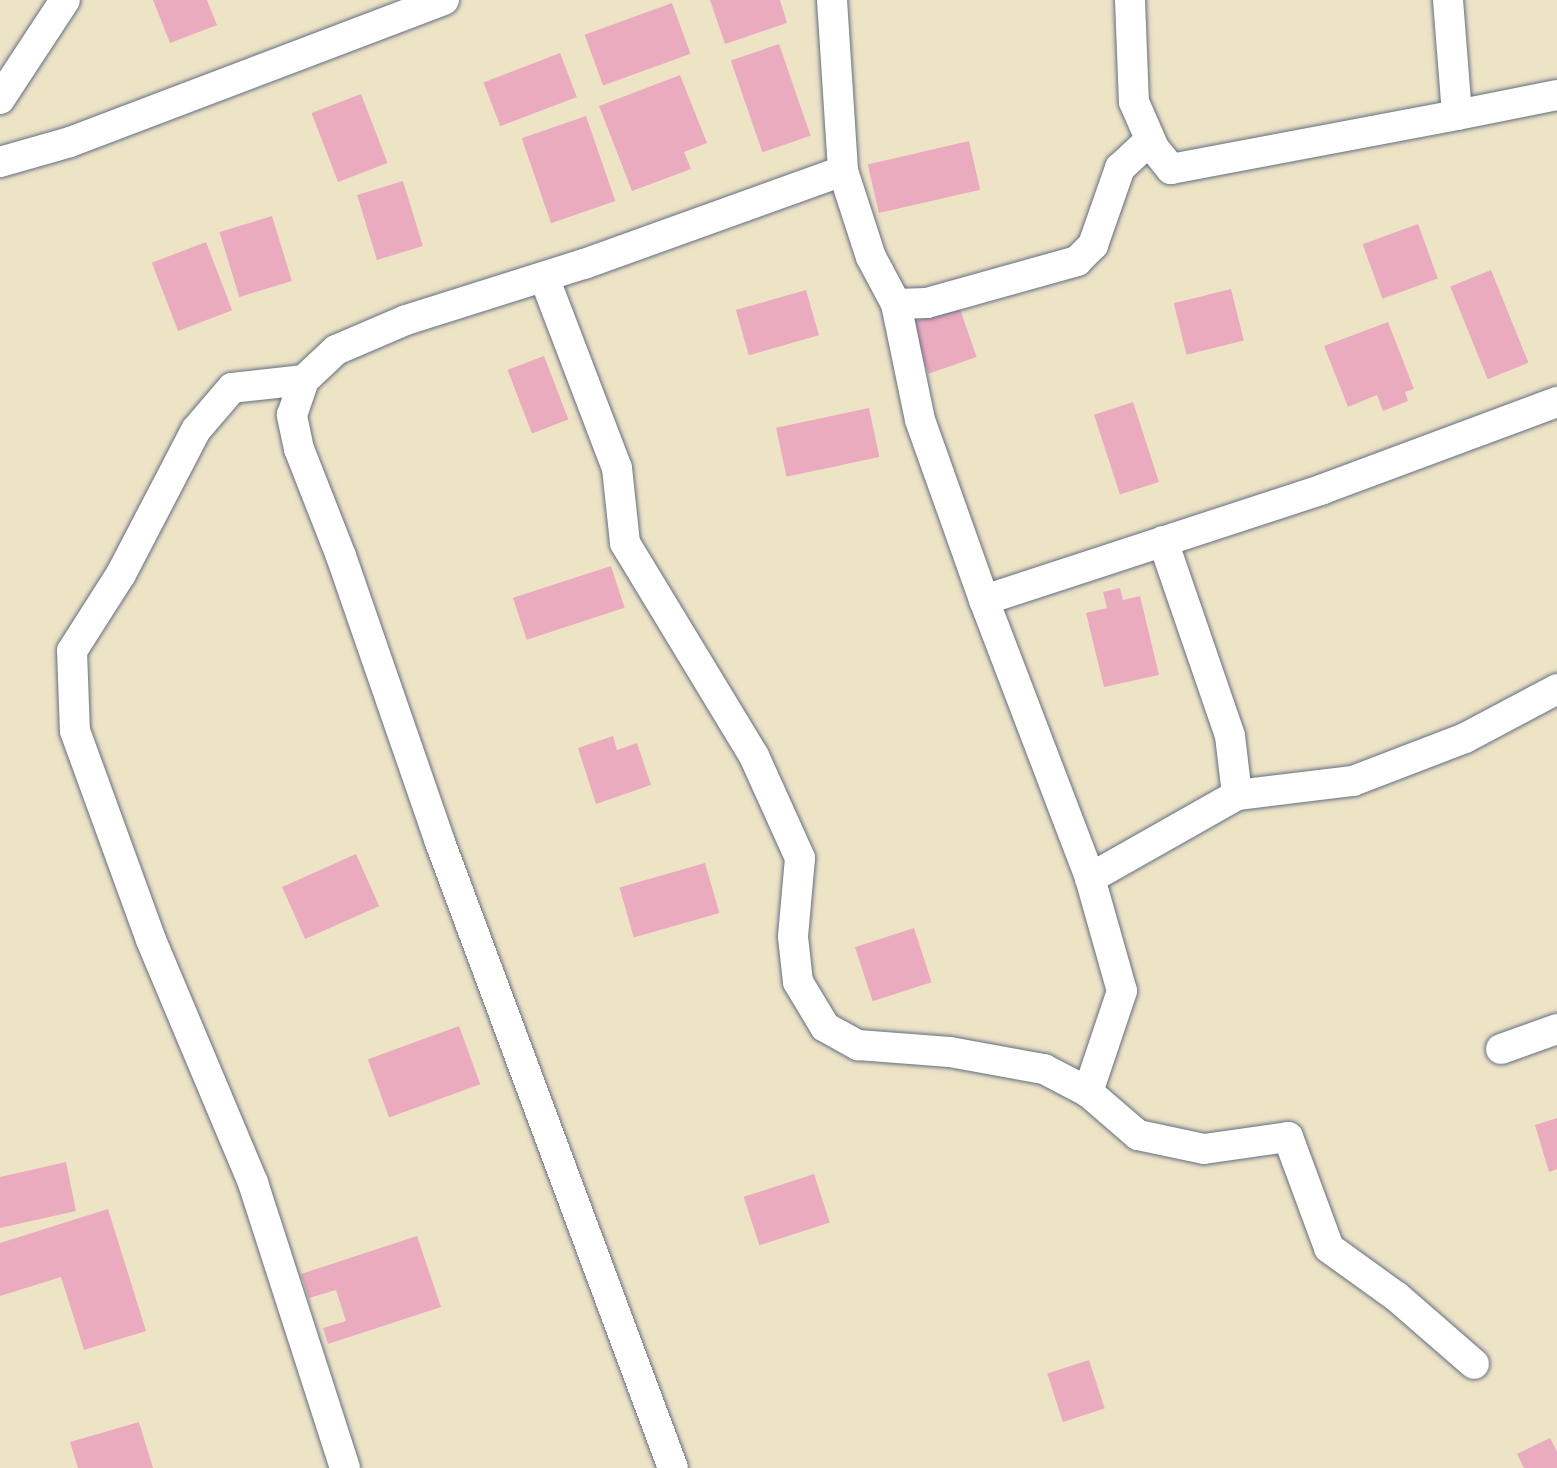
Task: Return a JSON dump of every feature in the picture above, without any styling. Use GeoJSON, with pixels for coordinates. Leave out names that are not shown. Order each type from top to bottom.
{"type":"FeatureCollection","features":[{"type":"Feature","properties":{"kind":"street"},"geometry":{"type":"LineString","coordinates":[[0,99],[65,0]]}},
{"type":"Feature","properties":{"kind":"street"},"geometry":{"type":"LineString","coordinates":[[0,162],[70,142],[444,0]]}},
{"type":"Feature","properties":{"kind":"street"},"geometry":{"type":"LineString","coordinates":[[832,0],[843,171],[871,257],[896,304],[920,420],[984,600],[1090,878],[1122,991],[1088,1092]]}},
{"type":"Feature","properties":{"kind":"street"},"geometry":{"type":"LineString","coordinates":[[1130,0],[1134,102],[1150,140],[1171,169],[1557,95]]}},
{"type":"Feature","properties":{"kind":"street"},"geometry":{"type":"LineString","coordinates":[[1448,0],[1457,115]]}},
{"type":"Feature","properties":{"kind":"street"},"geometry":{"type":"LineString","coordinates":[[896,304],[927,303],[1077,261],[1093,245],[1119,168],[1150,140]]}},
{"type":"Feature","properties":{"kind":"street"},"geometry":{"type":"LineString","coordinates":[[673,1468],[540,1118],[341,556],[299,449],[292,415],[304,380],[336,350],[407,320],[544,277],[843,171]]}},
{"type":"Feature","properties":{"kind":"street"},"geometry":{"type":"LineString","coordinates":[[544,277],[617,468],[625,543],[754,755],[800,858],[793,937],[798,982],[825,1027],[858,1045],[950,1052],[1044,1069],[1088,1092],[1138,1135],[1204,1149],[1288,1137],[1329,1248],[1397,1297],[1474,1364]]}},
{"type":"Feature","properties":{"kind":"street"},"geometry":{"type":"LineString","coordinates":[[304,380],[232,388],[196,430],[121,574],[72,651],[75,731],[151,940],[253,1183],[345,1468]]}},
{"type":"Feature","properties":{"kind":"street"},"geometry":{"type":"LineString","coordinates":[[984,600],[1323,489],[1557,402]]}},
{"type":"Feature","properties":{"kind":"street"},"geometry":{"type":"LineString","coordinates":[[1163,541],[1230,736],[1237,795]]}},
{"type":"Feature","properties":{"kind":"street"},"geometry":{"type":"LineString","coordinates":[[1090,878],[1237,795],[1353,780],[1465,738],[1557,689]]}},
{"type":"Feature","properties":{"kind":"street"},"geometry":{"type":"LineString","coordinates":[[1501,1049],[1557,1029]]}},
{"type":"Feature","properties":{"kind":"building"},"geometry":{"type":"Polygon","coordinates":[[[153,0],[207,0],[217,25],[170,43],[153,0]]]}},
{"type":"Feature","properties":{"kind":"building"},"geometry":{"type":"Polygon","coordinates":[[[710,0],[780,0],[787,23],[725,44],[710,0]]]}},
{"type":"Feature","properties":{"kind":"building"},"geometry":{"type":"Polygon","coordinates":[[[672,3],[690,54],[603,86],[585,35],[672,3]]]}},
{"type":"Feature","properties":{"kind":"building"},"geometry":{"type":"Polygon","coordinates":[[[779,44],[811,136],[762,152],[731,61],[779,44]]]}},
{"type":"Feature","properties":{"kind":"building"},"geometry":{"type":"Polygon","coordinates":[[[560,53],[577,97],[500,126],[483,82],[560,53]]]}},
{"type":"Feature","properties":{"kind":"building"},"geometry":{"type":"Polygon","coordinates":[[[680,75],[707,143],[684,152],[691,169],[632,191],[599,106],[680,75]]]}},
{"type":"Feature","properties":{"kind":"building"},"geometry":{"type":"Polygon","coordinates":[[[361,94],[388,163],[338,182],[312,113],[361,94]]]}},
{"type":"Feature","properties":{"kind":"building"},"geometry":{"type":"Polygon","coordinates":[[[586,116],[615,201],[551,223],[522,138],[586,116]]]}},
{"type":"Feature","properties":{"kind":"building"},"geometry":{"type":"Polygon","coordinates":[[[969,141],[980,190],[879,213],[868,164],[969,141]]]}},
{"type":"Feature","properties":{"kind":"building"},"geometry":{"type":"Polygon","coordinates":[[[403,181],[423,246],[377,260],[357,195],[403,181]]]}},
{"type":"Feature","properties":{"kind":"building"},"geometry":{"type":"Polygon","coordinates":[[[272,216],[292,281],[239,297],[219,232],[272,216]]]}},
{"type":"Feature","properties":{"kind":"building"},"geometry":{"type":"Polygon","coordinates":[[[1418,224],[1438,279],[1382,299],[1363,244],[1418,224]]]}},
{"type":"Feature","properties":{"kind":"building"},"geometry":{"type":"Polygon","coordinates":[[[206,242],[232,310],[178,331],[152,263],[206,242]]]}},
{"type":"Feature","properties":{"kind":"building"},"geometry":{"type":"Polygon","coordinates":[[[1491,270],[1528,363],[1488,379],[1450,286],[1491,270]]]}},
{"type":"Feature","properties":{"kind":"building"},"geometry":{"type":"Polygon","coordinates":[[[1231,289],[1244,340],[1187,355],[1174,303],[1231,289]]]}},
{"type":"Feature","properties":{"kind":"building"},"geometry":{"type":"Polygon","coordinates":[[[806,290],[819,335],[749,355],[736,310],[806,290]]]}},
{"type":"Feature","properties":{"kind":"building"},"geometry":{"type":"Polygon","coordinates":[[[959,306],[977,357],[928,374],[911,323],[959,306]]]}},
{"type":"Feature","properties":{"kind":"building"},"geometry":{"type":"Polygon","coordinates":[[[1388,322],[1414,389],[1405,392],[1408,401],[1383,411],[1377,395],[1348,407],[1324,346],[1388,322]]]}},
{"type":"Feature","properties":{"kind":"building"},"geometry":{"type":"Polygon","coordinates":[[[544,356],[568,419],[532,433],[508,370],[544,356]]]}},
{"type":"Feature","properties":{"kind":"building"},"geometry":{"type":"Polygon","coordinates":[[[1133,402],[1159,482],[1120,495],[1094,415],[1133,402]]]}},
{"type":"Feature","properties":{"kind":"building"},"geometry":{"type":"Polygon","coordinates":[[[869,408],[879,457],[786,477],[776,428],[869,408]]]}},
{"type":"Feature","properties":{"kind":"building"},"geometry":{"type":"Polygon","coordinates":[[[611,566],[625,608],[527,640],[513,598],[611,566]]]}},
{"type":"Feature","properties":{"kind":"building"},"geometry":{"type":"Polygon","coordinates":[[[1120,588],[1123,600],[1140,596],[1159,675],[1104,687],[1086,613],[1107,608],[1103,592],[1120,588]]]}},
{"type":"Feature","properties":{"kind":"building"},"geometry":{"type":"Polygon","coordinates":[[[613,736],[617,750],[637,743],[651,785],[596,804],[578,748],[613,736]]]}},
{"type":"Feature","properties":{"kind":"building"},"geometry":{"type":"Polygon","coordinates":[[[356,854],[379,906],[305,939],[282,887],[356,854]]]}},
{"type":"Feature","properties":{"kind":"building"},"geometry":{"type":"Polygon","coordinates":[[[705,863],[719,913],[634,938],[619,888],[705,863]]]}},
{"type":"Feature","properties":{"kind":"building"},"geometry":{"type":"Polygon","coordinates":[[[914,928],[932,982],[873,1001],[855,947],[914,928]]]}},
{"type":"Feature","properties":{"kind":"building"},"geometry":{"type":"Polygon","coordinates":[[[459,1026],[480,1084],[389,1117],[368,1059],[459,1026]]]}},
{"type":"Feature","properties":{"kind":"building"},"geometry":{"type":"Polygon","coordinates":[[[1557,1118],[1557,1169],[1549,1172],[1535,1125],[1557,1118]]]}},
{"type":"Feature","properties":{"kind":"building"},"geometry":{"type":"Polygon","coordinates":[[[66,1162],[76,1211],[0,1228],[0,1177],[66,1162]]]}},
{"type":"Feature","properties":{"kind":"building"},"geometry":{"type":"Polygon","coordinates":[[[814,1174],[830,1223],[759,1245],[744,1197],[814,1174]]]}},
{"type":"Feature","properties":{"kind":"building"},"geometry":{"type":"Polygon","coordinates":[[[108,1209],[146,1331],[84,1350],[61,1277],[0,1296],[0,1243],[108,1209]]]}},
{"type":"Feature","properties":{"kind":"building"},"geometry":{"type":"Polygon","coordinates":[[[417,1236],[441,1307],[328,1344],[323,1328],[346,1321],[336,1290],[309,1298],[301,1274],[417,1236]]]}},
{"type":"Feature","properties":{"kind":"building"},"geometry":{"type":"Polygon","coordinates":[[[1089,1360],[1105,1409],[1063,1422],[1047,1374],[1089,1360]]]}},
{"type":"Feature","properties":{"kind":"building"},"geometry":{"type":"Polygon","coordinates":[[[139,1422],[153,1468],[78,1468],[70,1442],[139,1422]]]}},
{"type":"Feature","properties":{"kind":"building"},"geometry":{"type":"Polygon","coordinates":[[[1550,1438],[1557,1452],[1557,1468],[1524,1468],[1517,1454],[1550,1438]]]}}]}
